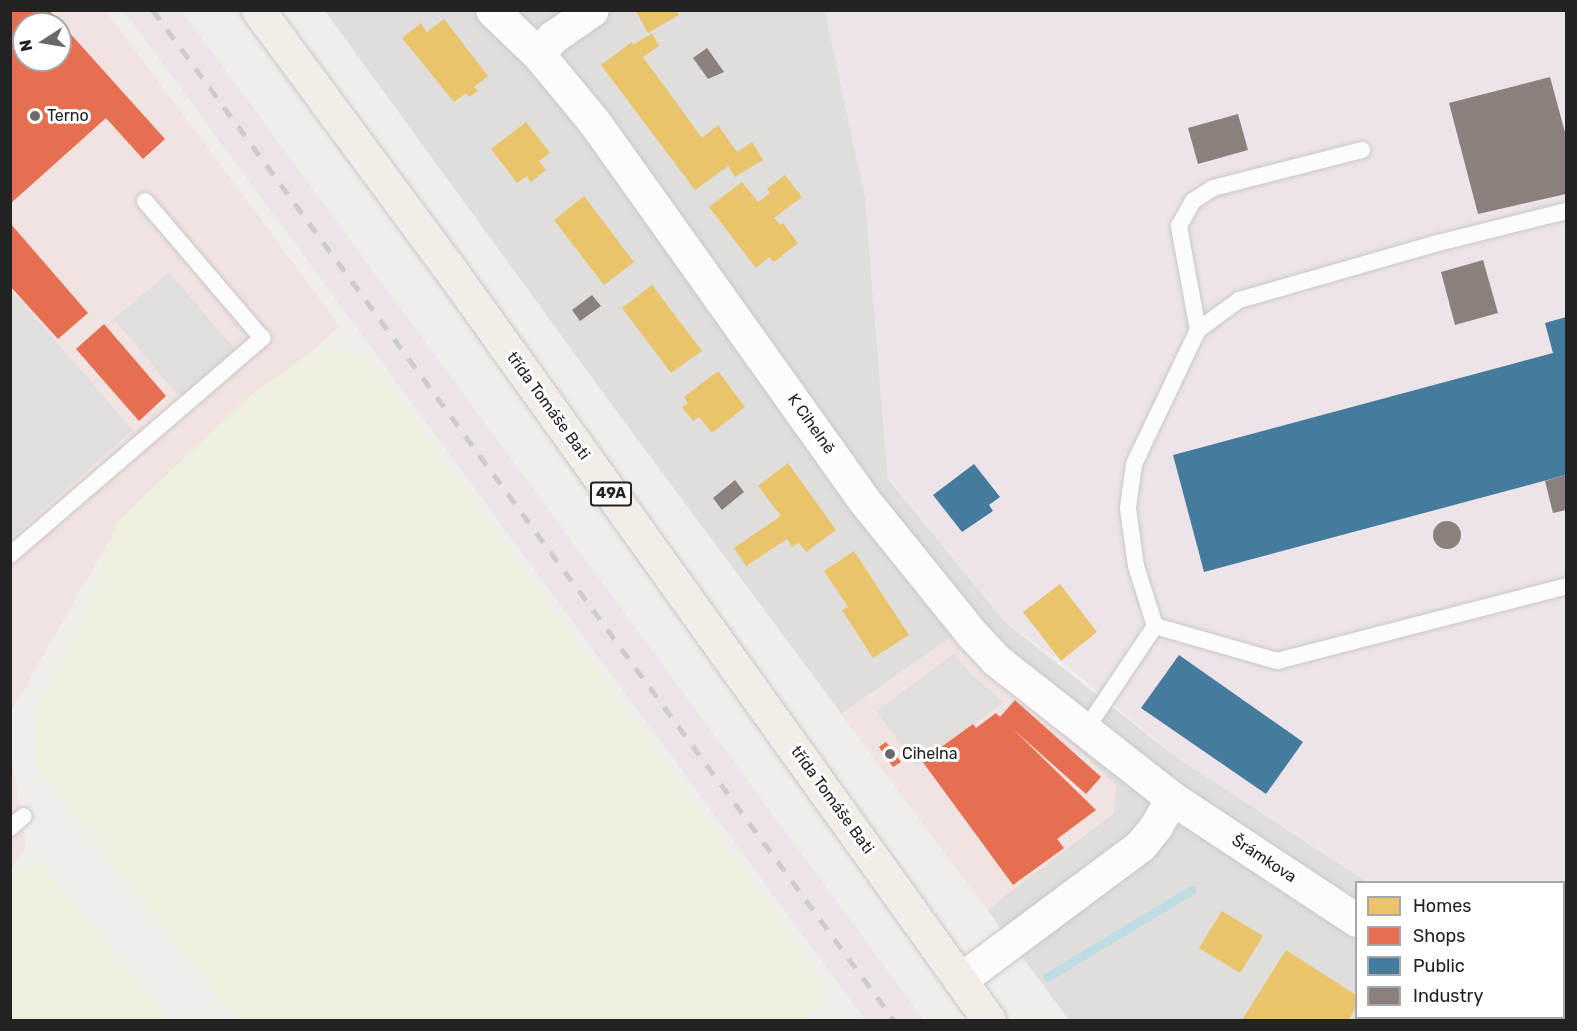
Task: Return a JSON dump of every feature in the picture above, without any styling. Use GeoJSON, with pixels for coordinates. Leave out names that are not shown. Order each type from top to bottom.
{"type":"FeatureCollection","features":[{"type":"Feature","properties":{"kind":"main road","name":"třída Tomáše Bati"},"geometry":{"type":"LineString","coordinates":[[258,10],[454,274],[960,980]]}},
{"type":"Feature","properties":{"kind":"main road","name":"49A"},"geometry":{"type":"LineString","coordinates":[[960,980],[988,1020]]}},
{"type":"Feature","properties":{"kind":"street","name":"K Cihelně"},"geometry":{"type":"LineString","coordinates":[[492,10],[538,54],[595,123],[863,499],[965,625],[996,660],[1172,798]]}},
{"type":"Feature","properties":{"kind":"street"},"geometry":{"type":"LineString","coordinates":[[538,54],[553,37],[592,10]]}},
{"type":"Feature","properties":{"kind":"street"},"geometry":{"type":"LineString","coordinates":[[960,980],[1140,846],[1156,826],[1172,798]]}},
{"type":"Feature","properties":{"kind":"street","name":"Šrámkova"},"geometry":{"type":"LineString","coordinates":[[1172,798],[1355,919]]}},
{"type":"Feature","properties":{"kind":"lane"},"geometry":{"type":"LineString","coordinates":[[1198,330],[1179,226],[1193,201],[1214,188],[1362,150]]}},
{"type":"Feature","properties":{"kind":"lane"},"geometry":{"type":"LineString","coordinates":[[10,555],[262,338],[145,201]]}},
{"type":"Feature","properties":{"kind":"lane"},"geometry":{"type":"LineString","coordinates":[[1155,626],[1136,566],[1128,508],[1134,464],[1198,330],[1239,300],[1438,243],[1566,211]]}},
{"type":"Feature","properties":{"kind":"lane"},"geometry":{"type":"LineString","coordinates":[[1155,626],[1277,661],[1566,586]]}},
{"type":"Feature","properties":{"kind":"lane"},"geometry":{"type":"LineString","coordinates":[[1086,729],[1155,626]]}},
{"type":"Feature","properties":{"kind":"lane"},"geometry":{"type":"LineString","coordinates":[[10,828],[24,816]]}},
{"type":"Feature","properties":{"kind":"shaded area"},"geometry":{"type":"Polygon","coordinates":[[[11,11],[106,11],[340,326],[119,524],[11,711],[11,11]]]}},
{"type":"Feature","properties":{"kind":"shaded area"},"geometry":{"type":"Polygon","coordinates":[[[124,11],[182,11],[924,1020],[865,1020],[124,11]]]}},
{"type":"Feature","properties":{"kind":"shaded area"},"geometry":{"type":"Polygon","coordinates":[[[325,11],[825,11],[865,197],[888,479],[1005,622],[1172,754],[1365,881],[1355,881],[1355,1019],[1565,1019],[1565,1016],[1566,1020],[1069,1020],[609,401],[325,11]]]}},
{"type":"Feature","properties":{"kind":"shaded area"},"geometry":{"type":"Polygon","coordinates":[[[825,11],[1566,11],[1566,1015],[1565,881],[1365,881],[1172,754],[1061,661],[1005,622],[888,478],[865,197],[825,11]]]}},
{"type":"Feature","properties":{"kind":"shaded area"},"geometry":{"type":"Polygon","coordinates":[[[169,272],[244,360],[188,407],[114,319],[169,272]]]}},
{"type":"Feature","properties":{"kind":"shaded area"},"geometry":{"type":"Polygon","coordinates":[[[11,290],[133,430],[10,538],[11,290]]]}},
{"type":"Feature","properties":{"kind":"shaded area"},"geometry":{"type":"Polygon","coordinates":[[[955,634],[1116,785],[1114,813],[987,910],[841,714],[955,634]]]}},
{"type":"Feature","properties":{"kind":"shaded area"},"geometry":{"type":"Polygon","coordinates":[[[954,654],[970,673],[1004,702],[917,767],[876,711],[954,654]]]}},
{"type":"Feature","properties":{"kind":"shaded area"},"geometry":{"type":"Polygon","coordinates":[[[10,747],[26,847],[11,870],[10,870],[10,747]]]}},
{"type":"Feature","properties":{"kind":"green space"},"geometry":{"type":"Polygon","coordinates":[[[336,349],[354,353],[372,363],[811,963],[825,997],[815,1012],[804,1020],[237,1020],[35,765],[34,717],[85,617],[117,522],[252,394],[311,352],[336,349]]]}},
{"type":"Feature","properties":{"kind":"green space"},"geometry":{"type":"Polygon","coordinates":[[[35,858],[169,1020],[11,1020],[11,875],[35,858]]]}},
{"type":"Feature","properties":{"kind":"building: Homes"},"geometry":{"type":"Polygon","coordinates":[[[635,10],[676,10],[679,15],[648,33],[635,10]]]}},
{"type":"Feature","properties":{"kind":"building: Homes"},"geometry":{"type":"Polygon","coordinates":[[[444,19],[488,76],[474,87],[478,91],[469,97],[466,93],[454,102],[402,38],[421,23],[427,32],[444,19]]]}},
{"type":"Feature","properties":{"kind":"building: Homes"},"geometry":{"type":"Polygon","coordinates":[[[652,33],[659,46],[643,57],[702,138],[718,125],[737,152],[752,142],[763,160],[735,177],[728,166],[695,190],[601,65],[632,42],[633,45],[652,33]]]}},
{"type":"Feature","properties":{"kind":"building: Homes"},"geometry":{"type":"Polygon","coordinates":[[[526,122],[550,153],[539,161],[546,170],[531,182],[527,176],[517,183],[491,149],[526,122]]]}},
{"type":"Feature","properties":{"kind":"building: Homes"},"geometry":{"type":"Polygon","coordinates":[[[785,175],[802,197],[774,218],[780,225],[783,223],[798,243],[774,262],[769,257],[756,268],[709,207],[742,182],[758,202],[770,193],[767,189],[785,175]]]}},
{"type":"Feature","properties":{"kind":"building: Homes"},"geometry":{"type":"Polygon","coordinates":[[[584,196],[634,262],[604,285],[554,220],[584,196]]]}},
{"type":"Feature","properties":{"kind":"building: Homes"},"geometry":{"type":"Polygon","coordinates":[[[652,285],[702,351],[671,373],[622,308],[652,285]]]}},
{"type":"Feature","properties":{"kind":"building: Homes"},"geometry":{"type":"Polygon","coordinates":[[[718,371],[745,407],[712,433],[699,417],[693,421],[682,407],[688,403],[684,397],[718,371]]]}},
{"type":"Feature","properties":{"kind":"building: Homes"},"geometry":{"type":"Polygon","coordinates":[[[788,463],[836,530],[806,552],[799,543],[792,547],[787,539],[746,566],[734,548],[781,516],[758,486],[788,463]]]}},
{"type":"Feature","properties":{"kind":"building: Homes"},"geometry":{"type":"Polygon","coordinates":[[[854,551],[909,635],[873,658],[842,610],[848,607],[824,571],[854,551]]]}},
{"type":"Feature","properties":{"kind":"building: Homes"},"geometry":{"type":"Polygon","coordinates":[[[1060,584],[1097,632],[1061,661],[1023,612],[1060,584]]]}},
{"type":"Feature","properties":{"kind":"building: Homes"},"geometry":{"type":"Polygon","coordinates":[[[1222,911],[1263,936],[1240,973],[1199,948],[1222,911]]]}},
{"type":"Feature","properties":{"kind":"building: Homes"},"geometry":{"type":"Polygon","coordinates":[[[1286,950],[1355,994],[1355,1008],[1349,1020],[1242,1020],[1286,950]]]}},
{"type":"Feature","properties":{"kind":"building: Shops"},"geometry":{"type":"Polygon","coordinates":[[[10,10],[49,10],[51,12],[12,12],[12,72],[72,72],[72,36],[165,139],[143,159],[106,118],[10,204],[10,10]]]}},
{"type":"Feature","properties":{"kind":"building: Shops"},"geometry":{"type":"Polygon","coordinates":[[[10,223],[88,313],[58,339],[10,286],[10,223]]]}},
{"type":"Feature","properties":{"kind":"building: Shops"},"geometry":{"type":"Polygon","coordinates":[[[104,324],[166,396],[139,421],[76,349],[104,324]]]}},
{"type":"Feature","properties":{"kind":"building: Shops"},"geometry":{"type":"Polygon","coordinates":[[[1015,700],[1101,777],[1086,794],[1014,730],[1096,810],[1057,839],[1064,848],[1013,885],[922,761],[973,724],[976,728],[996,713],[1000,717],[1015,700]]]}},
{"type":"Feature","properties":{"kind":"building: Shops","name":"Cihelna"},"geometry":{"type":"Polygon","coordinates":[[[886,742],[901,762],[893,767],[879,747],[886,742]]]}},
{"type":"Feature","properties":{"kind":"building: Public"},"geometry":{"type":"Polygon","coordinates":[[[1566,317],[1566,475],[1204,572],[1173,455],[1553,353],[1545,323],[1566,317]]]}},
{"type":"Feature","properties":{"kind":"building: Public"},"geometry":{"type":"Polygon","coordinates":[[[974,464],[1000,497],[989,505],[993,511],[962,532],[933,495],[974,464]]]}},
{"type":"Feature","properties":{"kind":"building: Public"},"geometry":{"type":"Polygon","coordinates":[[[1179,655],[1303,742],[1266,794],[1141,708],[1179,655]]]}},
{"type":"Feature","properties":{"kind":"building: Industry"},"geometry":{"type":"Polygon","coordinates":[[[707,48],[724,72],[708,79],[693,58],[707,48]]]}},
{"type":"Feature","properties":{"kind":"building: Industry"},"geometry":{"type":"Polygon","coordinates":[[[1550,77],[1566,136],[1566,194],[1478,214],[1449,103],[1550,77]]]}},
{"type":"Feature","properties":{"kind":"building: Industry"},"geometry":{"type":"Polygon","coordinates":[[[1238,114],[1248,150],[1198,164],[1188,128],[1238,114]]]}},
{"type":"Feature","properties":{"kind":"building: Industry"},"geometry":{"type":"Polygon","coordinates":[[[1483,260],[1498,313],[1455,325],[1441,272],[1483,260]]]}},
{"type":"Feature","properties":{"kind":"building: Industry"},"geometry":{"type":"Polygon","coordinates":[[[592,295],[601,306],[580,321],[572,310],[592,295]]]}},
{"type":"Feature","properties":{"kind":"building: Industry"},"geometry":{"type":"Polygon","coordinates":[[[1566,475],[1566,510],[1553,513],[1545,481],[1566,475]]]}},
{"type":"Feature","properties":{"kind":"building: Industry"},"geometry":{"type":"Polygon","coordinates":[[[735,480],[744,492],[722,510],[713,498],[735,480]]]}},
{"type":"Feature","properties":{"kind":"building: Industry"},"geometry":{"type":"Polygon","coordinates":[[[1447,521],[1457,525],[1461,535],[1457,545],[1447,549],[1437,545],[1433,535],[1437,525],[1447,521]]]}},
{"type":"Feature","properties":{"kind":"waterway"},"geometry":{"type":"LineString","coordinates":[[1047,977],[1192,890]]}},
{"type":"Feature","properties":{"kind":"railway"},"geometry":{"type":"LineString","coordinates":[[153,10],[894,1020]]}},
{"type":"Feature","properties":{"kind":"place","name":"Terno"},"geometry":{"type":"Point","coordinates":[35,116]}},
{"type":"Feature","properties":{"kind":"place","name":"Cihelna"},"geometry":{"type":"Point","coordinates":[890,754]}}]}
